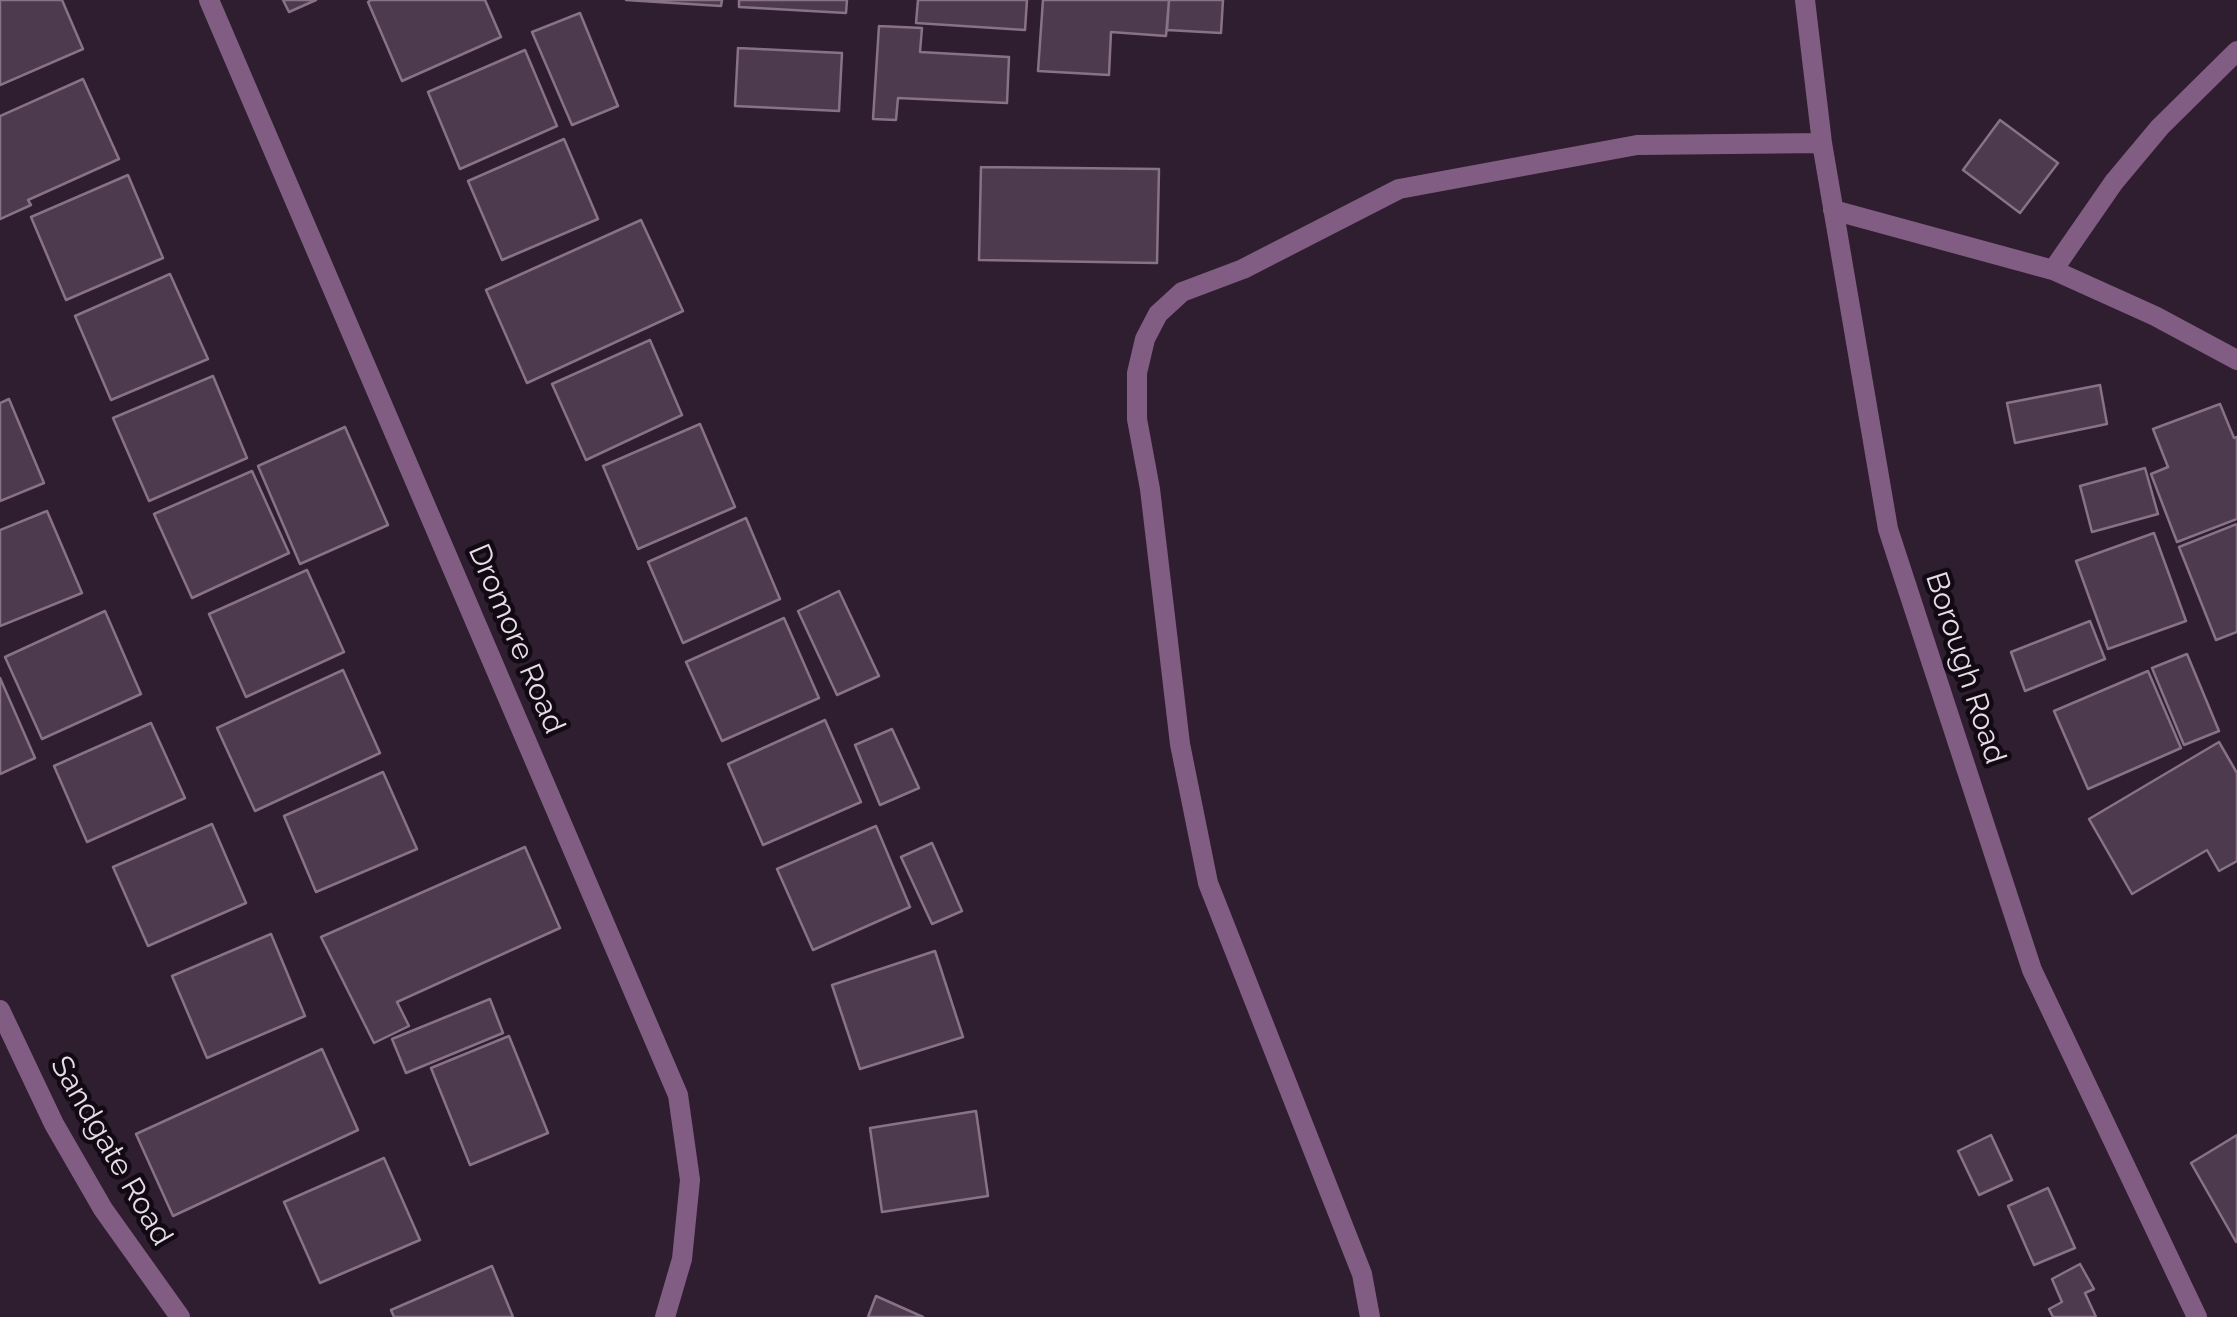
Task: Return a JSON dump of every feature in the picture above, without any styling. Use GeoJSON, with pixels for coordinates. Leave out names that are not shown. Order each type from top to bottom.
{"type":"FeatureCollection","features":[{"type":"Feature","properties":{"kind":"street","name":"Dromore Road"},"geometry":{"type":"LineString","coordinates":[[209,0],[678,1095],[690,1180],[682,1259],[665,1317]]}},
{"type":"Feature","properties":{"kind":"street","name":"Borough Road"},"geometry":{"type":"LineString","coordinates":[[1805,0],[1822,143],[1888,529],[2026,952],[2197,1317]]}},
{"type":"Feature","properties":{"kind":"street"},"geometry":{"type":"LineString","coordinates":[[2053,270],[2126,168],[2237,51]]}},
{"type":"Feature","properties":{"kind":"street"},"geometry":{"type":"LineString","coordinates":[[1370,1317],[1362,1274],[1208,883],[1180,744],[1150,488],[1137,419],[1137,372],[1145,339],[1158,314],[1182,292],[1243,269],[1398,189],[1637,145],[1822,143]]}},
{"type":"Feature","properties":{"kind":"street"},"geometry":{"type":"LineString","coordinates":[[1834,210],[2053,270],[2155,316],[2237,360]]}},
{"type":"Feature","properties":{"kind":"street","name":"Sandgate Road"},"geometry":{"type":"LineString","coordinates":[[0,1010],[54,1124],[104,1208],[180,1317]]}},
{"type":"Feature","properties":{"kind":"building"},"geometry":{"type":"Polygon","coordinates":[[[0,0],[62,0],[83,49],[0,85],[0,0]]]}},
{"type":"Feature","properties":{"kind":"building"},"geometry":{"type":"Polygon","coordinates":[[[283,0],[316,0],[289,12],[283,0]]]}},
{"type":"Feature","properties":{"kind":"building"},"geometry":{"type":"Polygon","coordinates":[[[485,0],[501,37],[402,81],[368,2],[485,0]]]}},
{"type":"Feature","properties":{"kind":"building"},"geometry":{"type":"Polygon","coordinates":[[[626,0],[722,0],[721,6],[626,0]]]}},
{"type":"Feature","properties":{"kind":"building"},"geometry":{"type":"Polygon","coordinates":[[[739,0],[847,0],[846,13],[739,7],[739,0]]]}},
{"type":"Feature","properties":{"kind":"building"},"geometry":{"type":"Polygon","coordinates":[[[918,0],[1027,0],[1025,30],[916,23],[918,0]]]}},
{"type":"Feature","properties":{"kind":"building"},"geometry":{"type":"Polygon","coordinates":[[[1043,0],[1169,0],[1166,36],[1111,32],[1109,75],[1038,71],[1043,0]]]}},
{"type":"Feature","properties":{"kind":"building"},"geometry":{"type":"Polygon","coordinates":[[[1169,0],[1223,0],[1221,33],[1167,30],[1169,0]]]}},
{"type":"Feature","properties":{"kind":"building"},"geometry":{"type":"Polygon","coordinates":[[[580,13],[618,106],[572,125],[532,32],[580,13]]]}},
{"type":"Feature","properties":{"kind":"building"},"geometry":{"type":"Polygon","coordinates":[[[879,26],[922,28],[920,52],[1009,57],[1007,103],[898,98],[896,120],[873,119],[879,26]]]}},
{"type":"Feature","properties":{"kind":"building"},"geometry":{"type":"Polygon","coordinates":[[[738,48],[842,53],[839,111],[735,106],[738,48]]]}},
{"type":"Feature","properties":{"kind":"building"},"geometry":{"type":"Polygon","coordinates":[[[525,50],[557,126],[460,169],[428,92],[525,50]]]}},
{"type":"Feature","properties":{"kind":"building"},"geometry":{"type":"Polygon","coordinates":[[[83,79],[119,159],[28,200],[31,205],[0,219],[0,116],[83,79]]]}},
{"type":"Feature","properties":{"kind":"building"},"geometry":{"type":"Polygon","coordinates":[[[2000,120],[2058,163],[2020,213],[1963,170],[2000,120]]]}},
{"type":"Feature","properties":{"kind":"building"},"geometry":{"type":"Polygon","coordinates":[[[564,139],[598,219],[502,260],[468,181],[564,139]]]}},
{"type":"Feature","properties":{"kind":"building"},"geometry":{"type":"Polygon","coordinates":[[[981,167],[1159,169],[1157,263],[979,260],[981,167]]]}},
{"type":"Feature","properties":{"kind":"building"},"geometry":{"type":"Polygon","coordinates":[[[128,175],[163,258],[66,300],[31,217],[128,175]]]}},
{"type":"Feature","properties":{"kind":"building"},"geometry":{"type":"Polygon","coordinates":[[[641,220],[683,311],[527,383],[486,290],[641,220]]]}},
{"type":"Feature","properties":{"kind":"building"},"geometry":{"type":"Polygon","coordinates":[[[170,274],[208,359],[111,400],[75,316],[170,274]]]}},
{"type":"Feature","properties":{"kind":"building"},"geometry":{"type":"Polygon","coordinates":[[[650,340],[682,415],[586,460],[552,384],[650,340]]]}},
{"type":"Feature","properties":{"kind":"building"},"geometry":{"type":"Polygon","coordinates":[[[213,376],[247,458],[149,501],[113,418],[213,376]]]}},
{"type":"Feature","properties":{"kind":"building"},"geometry":{"type":"Polygon","coordinates":[[[2100,385],[2107,424],[2015,443],[2007,403],[2100,385]]]}},
{"type":"Feature","properties":{"kind":"building"},"geometry":{"type":"Polygon","coordinates":[[[9,399],[44,483],[0,501],[0,403],[9,399]]]}},
{"type":"Feature","properties":{"kind":"building"},"geometry":{"type":"Polygon","coordinates":[[[2220,404],[2234,438],[2237,437],[2237,519],[2177,542],[2151,474],[2168,467],[2153,429],[2220,404]]]}},
{"type":"Feature","properties":{"kind":"building"},"geometry":{"type":"Polygon","coordinates":[[[700,424],[735,507],[638,549],[603,466],[700,424]]]}},
{"type":"Feature","properties":{"kind":"building"},"geometry":{"type":"Polygon","coordinates":[[[345,427],[388,525],[300,564],[258,466],[345,427]]]}},
{"type":"Feature","properties":{"kind":"building"},"geometry":{"type":"Polygon","coordinates":[[[2145,468],[2158,514],[2092,532],[2080,486],[2145,468]]]}},
{"type":"Feature","properties":{"kind":"building"},"geometry":{"type":"Polygon","coordinates":[[[252,471],[289,553],[192,598],[154,514],[252,471]]]}},
{"type":"Feature","properties":{"kind":"building"},"geometry":{"type":"Polygon","coordinates":[[[47,511],[82,593],[0,626],[0,530],[47,511]]]}},
{"type":"Feature","properties":{"kind":"building"},"geometry":{"type":"Polygon","coordinates":[[[746,518],[780,599],[683,643],[648,562],[746,518]]]}},
{"type":"Feature","properties":{"kind":"building"},"geometry":{"type":"Polygon","coordinates":[[[2237,524],[2237,632],[2216,640],[2179,547],[2237,524]]]}},
{"type":"Feature","properties":{"kind":"building"},"geometry":{"type":"Polygon","coordinates":[[[2154,533],[2186,621],[2108,649],[2076,561],[2154,533]]]}},
{"type":"Feature","properties":{"kind":"building"},"geometry":{"type":"Polygon","coordinates":[[[307,570],[344,652],[246,697],[209,614],[307,570]]]}},
{"type":"Feature","properties":{"kind":"building"},"geometry":{"type":"Polygon","coordinates":[[[839,591],[879,676],[837,695],[798,611],[839,591]]]}},
{"type":"Feature","properties":{"kind":"building"},"geometry":{"type":"Polygon","coordinates":[[[105,611],[141,694],[42,739],[5,657],[105,611]]]}},
{"type":"Feature","properties":{"kind":"building"},"geometry":{"type":"Polygon","coordinates":[[[784,618],[819,698],[722,741],[686,662],[784,618]]]}},
{"type":"Feature","properties":{"kind":"building"},"geometry":{"type":"Polygon","coordinates":[[[2090,621],[2105,659],[2025,691],[2011,652],[2090,621]]]}},
{"type":"Feature","properties":{"kind":"building"},"geometry":{"type":"Polygon","coordinates":[[[2187,654],[2219,731],[2184,745],[2152,668],[2187,654]]]}},
{"type":"Feature","properties":{"kind":"building"},"geometry":{"type":"Polygon","coordinates":[[[343,670],[380,753],[255,811],[217,728],[343,670]]]}},
{"type":"Feature","properties":{"kind":"building"},"geometry":{"type":"Polygon","coordinates":[[[2148,671],[2181,748],[2088,789],[2054,711],[2148,671]]]}},
{"type":"Feature","properties":{"kind":"building"},"geometry":{"type":"Polygon","coordinates":[[[0,678],[35,758],[0,774],[0,678]]]}},
{"type":"Feature","properties":{"kind":"building"},"geometry":{"type":"Polygon","coordinates":[[[825,720],[861,802],[763,845],[728,764],[825,720]]]}},
{"type":"Feature","properties":{"kind":"building"},"geometry":{"type":"Polygon","coordinates":[[[151,723],[185,798],[87,842],[54,766],[151,723]]]}},
{"type":"Feature","properties":{"kind":"building"},"geometry":{"type":"Polygon","coordinates":[[[892,729],[919,788],[880,805],[855,745],[892,729]]]}},
{"type":"Feature","properties":{"kind":"building"},"geometry":{"type":"Polygon","coordinates":[[[2219,742],[2237,773],[2237,861],[2219,871],[2207,850],[2132,894],[2089,819],[2219,742]]]}},
{"type":"Feature","properties":{"kind":"building"},"geometry":{"type":"Polygon","coordinates":[[[383,772],[417,849],[316,892],[284,816],[383,772]]]}},
{"type":"Feature","properties":{"kind":"building"},"geometry":{"type":"Polygon","coordinates":[[[212,824],[246,903],[148,946],[113,867],[212,824]]]}},
{"type":"Feature","properties":{"kind":"building"},"geometry":{"type":"Polygon","coordinates":[[[876,826],[910,907],[813,950],[777,869],[876,826]]]}},
{"type":"Feature","properties":{"kind":"building"},"geometry":{"type":"Polygon","coordinates":[[[932,843],[962,911],[932,924],[901,857],[932,843]]]}},
{"type":"Feature","properties":{"kind":"building"},"geometry":{"type":"Polygon","coordinates":[[[525,847],[560,928],[397,1002],[409,1026],[374,1043],[321,937],[525,847]]]}},
{"type":"Feature","properties":{"kind":"building"},"geometry":{"type":"Polygon","coordinates":[[[271,934],[305,1016],[207,1058],[172,976],[271,934]]]}},
{"type":"Feature","properties":{"kind":"building"},"geometry":{"type":"Polygon","coordinates":[[[935,951],[963,1037],[860,1069],[832,985],[935,951]]]}},
{"type":"Feature","properties":{"kind":"building"},"geometry":{"type":"Polygon","coordinates":[[[490,999],[503,1033],[406,1073],[392,1039],[490,999]]]}},
{"type":"Feature","properties":{"kind":"building"},"geometry":{"type":"Polygon","coordinates":[[[509,1036],[548,1133],[470,1165],[431,1068],[509,1036]]]}},
{"type":"Feature","properties":{"kind":"building"},"geometry":{"type":"Polygon","coordinates":[[[322,1049],[358,1130],[173,1216],[136,1134],[322,1049]]]}},
{"type":"Feature","properties":{"kind":"building"},"geometry":{"type":"Polygon","coordinates":[[[976,1111],[988,1196],[882,1212],[870,1128],[976,1111]]]}},
{"type":"Feature","properties":{"kind":"building"},"geometry":{"type":"Polygon","coordinates":[[[1991,1135],[2012,1180],[1979,1195],[1958,1151],[1991,1135]]]}},
{"type":"Feature","properties":{"kind":"building"},"geometry":{"type":"Polygon","coordinates":[[[2237,1135],[2237,1242],[2236,1242],[2191,1163],[2237,1135]]]}},
{"type":"Feature","properties":{"kind":"building"},"geometry":{"type":"Polygon","coordinates":[[[384,1158],[420,1240],[320,1283],[284,1202],[384,1158]]]}},
{"type":"Feature","properties":{"kind":"building"},"geometry":{"type":"Polygon","coordinates":[[[2048,1188],[2075,1248],[2034,1265],[2008,1206],[2048,1188]]]}},
{"type":"Feature","properties":{"kind":"building"},"geometry":{"type":"Polygon","coordinates":[[[2080,1264],[2094,1289],[2085,1293],[2096,1317],[2053,1317],[2049,1309],[2062,1302],[2052,1279],[2080,1264]]]}},
{"type":"Feature","properties":{"kind":"building"},"geometry":{"type":"Polygon","coordinates":[[[492,1266],[513,1317],[394,1317],[391,1310],[492,1266]]]}},
{"type":"Feature","properties":{"kind":"building"},"geometry":{"type":"Polygon","coordinates":[[[876,1296],[923,1317],[868,1317],[876,1296]]]}}]}
